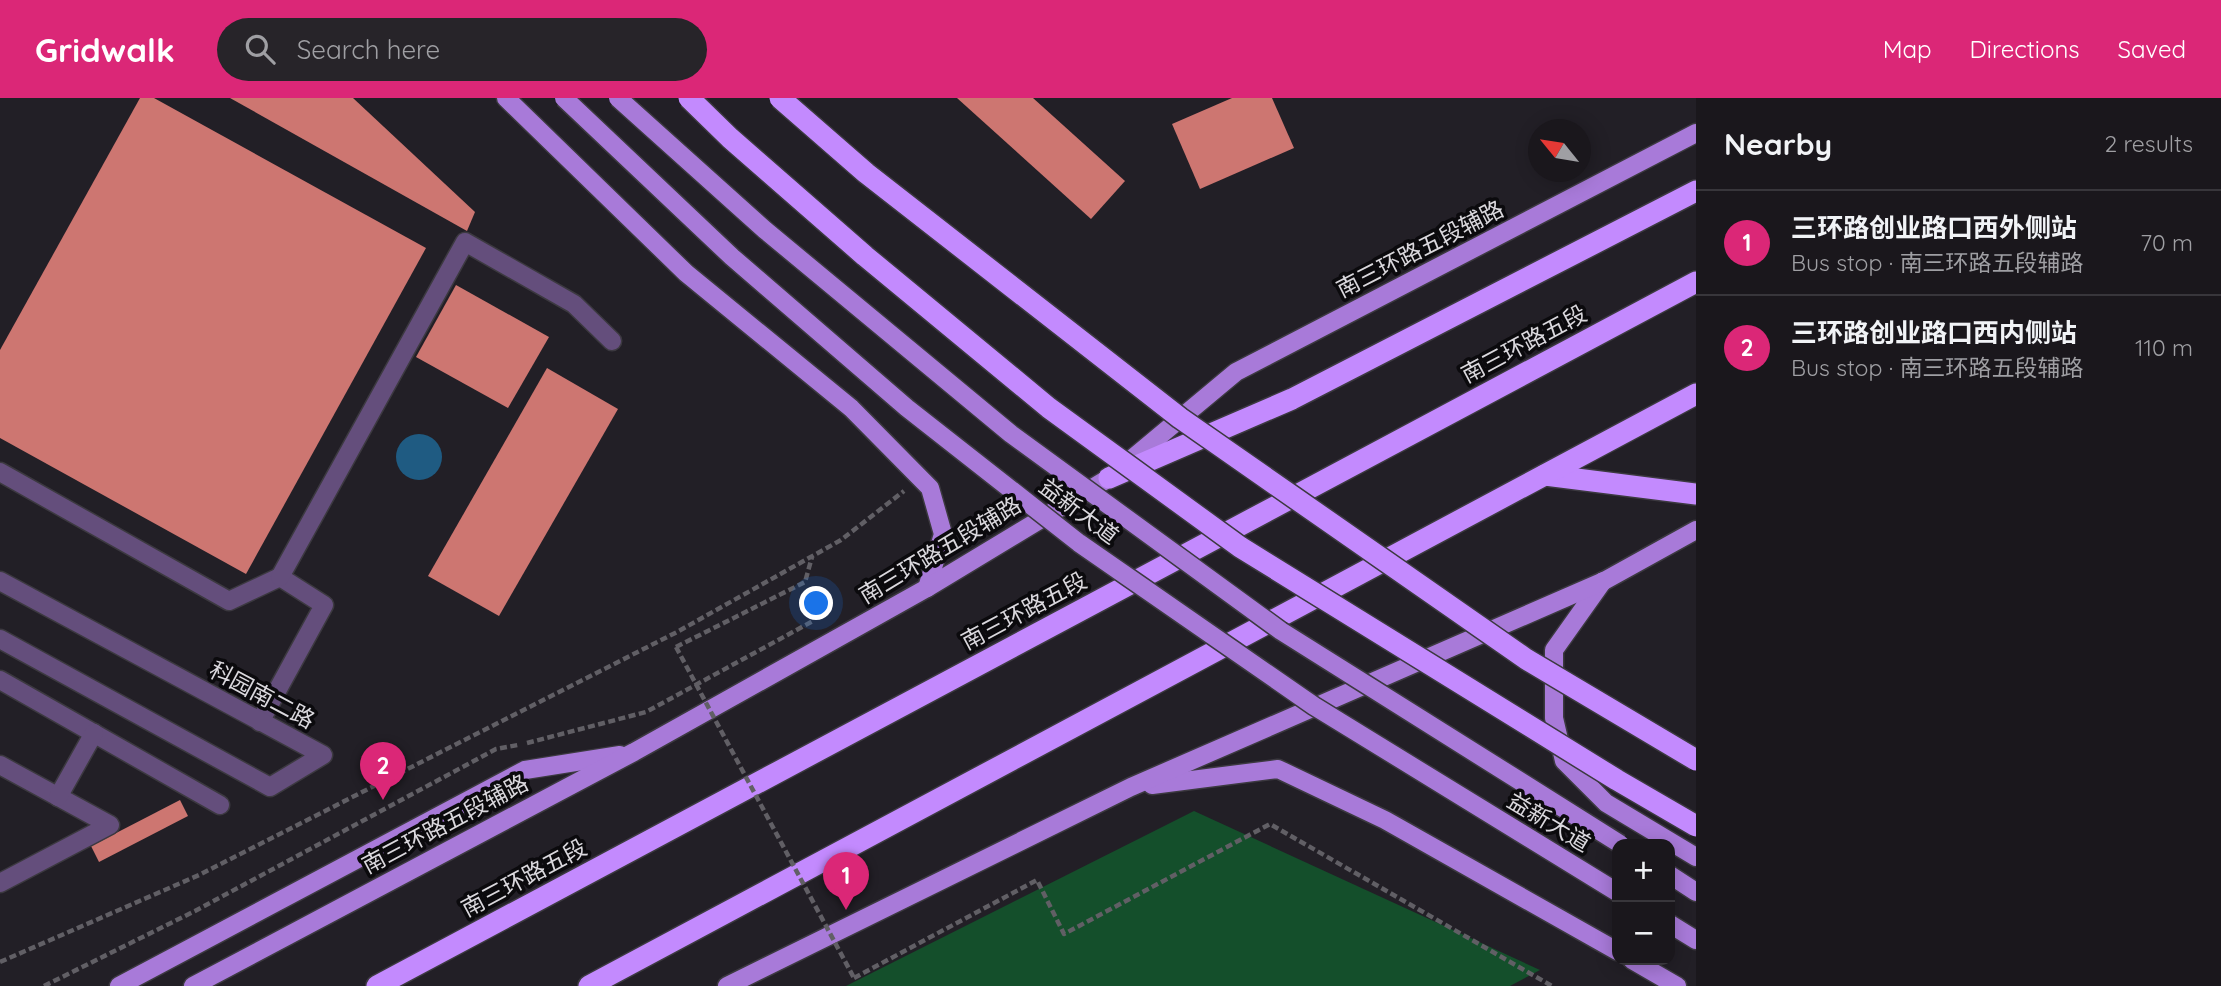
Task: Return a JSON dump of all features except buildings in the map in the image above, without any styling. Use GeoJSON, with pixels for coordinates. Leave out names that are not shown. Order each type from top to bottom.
{"type":"FeatureCollection","features":[{"type":"Feature","properties":{"kind":"highway"},"geometry":{"type":"LineString","coordinates":[[689,98],[730,138],[865,256],[1049,408],[1240,547],[1696,827]]}},
{"type":"Feature","properties":{"kind":"highway"},"geometry":{"type":"LineString","coordinates":[[780,98],[866,173],[1180,418],[1526,659],[1696,760]]}},
{"type":"Feature","properties":{"kind":"highway"},"geometry":{"type":"LineString","coordinates":[[1109,478],[1292,399],[1696,191]]}},
{"type":"Feature","properties":{"kind":"highway","name":"南三环路五段"},"geometry":{"type":"LineString","coordinates":[[377,986],[1696,282]]}},
{"type":"Feature","properties":{"kind":"highway"},"geometry":{"type":"LineString","coordinates":[[589,986],[1696,394]]}},
{"type":"Feature","properties":{"kind":"highway"},"geometry":{"type":"LineString","coordinates":[[1545,475],[1696,494]]}},
{"type":"Feature","properties":{"kind":"main road"},"geometry":{"type":"LineString","coordinates":[[506,98],[686,273],[851,408],[930,488],[943,534],[927,588]]}},
{"type":"Feature","properties":{"kind":"main road","name":"益新大道"},"geometry":{"type":"LineString","coordinates":[[564,98],[752,275],[908,408],[1079,543],[1314,706],[1612,889]]}},
{"type":"Feature","properties":{"kind":"main road","name":"益新大道"},"geometry":{"type":"LineString","coordinates":[[618,98],[765,230],[1011,435],[1281,631],[1612,839]]}},
{"type":"Feature","properties":{"kind":"main road","name":"南三环路五段辅路"},"geometry":{"type":"LineString","coordinates":[[193,986],[634,752],[927,588],[1109,478],[1236,372],[1696,133]]}},
{"type":"Feature","properties":{"kind":"main road"},"geometry":{"type":"LineString","coordinates":[[727,986],[1131,787],[1604,581],[1696,530]]}},
{"type":"Feature","properties":{"kind":"main road"},"geometry":{"type":"LineString","coordinates":[[1604,581],[1555,650],[1554,718],[1564,761],[1606,803],[1696,857]]}},
{"type":"Feature","properties":{"kind":"main road"},"geometry":{"type":"LineString","coordinates":[[119,986],[525,770],[634,752]]}},
{"type":"Feature","properties":{"kind":"main road"},"geometry":{"type":"LineString","coordinates":[[1131,787],[1279,769],[1385,820],[1612,948]]}},
{"type":"Feature","properties":{"kind":"main road"},"geometry":{"type":"LineString","coordinates":[[1675,878],[1696,892]]}},
{"type":"Feature","properties":{"kind":"main road"},"geometry":{"type":"LineString","coordinates":[[1675,927],[1696,940]]}},
{"type":"Feature","properties":{"kind":"main road"},"geometry":{"type":"LineString","coordinates":[[1641,965],[1678,986]]}},
{"type":"Feature","properties":{"kind":"street"},"geometry":{"type":"LineString","coordinates":[[0,472],[229,601],[281,577],[465,242],[574,304],[612,341]]}},
{"type":"Feature","properties":{"kind":"street"},"geometry":{"type":"LineString","coordinates":[[260,722],[324,605],[281,577]]}},
{"type":"Feature","properties":{"kind":"street","name":"科园南二路"},"geometry":{"type":"LineString","coordinates":[[0,581],[323,755],[270,787],[0,639]]}},
{"type":"Feature","properties":{"kind":"street"},"geometry":{"type":"LineString","coordinates":[[0,680],[220,805]]}},
{"type":"Feature","properties":{"kind":"street"},"geometry":{"type":"LineString","coordinates":[[58,797],[94,733]]}},
{"type":"Feature","properties":{"kind":"street"},"geometry":{"type":"LineString","coordinates":[[0,765],[110,825],[0,883]]}},
{"type":"Feature","properties":{"kind":"path"},"geometry":{"type":"LineString","coordinates":[[0,962],[199,875],[677,632],[842,540],[921,478]]}},
{"type":"Feature","properties":{"kind":"path"},"geometry":{"type":"LineString","coordinates":[[812,556],[805,582],[676,647],[854,978],[1037,880],[1064,934],[1270,824],[1552,986]]}},
{"type":"Feature","properties":{"kind":"green space"},"geometry":{"type":"Polygon","coordinates":[[[1194,811],[1540,970],[1510,986],[846,986],[1194,811]]]}},
{"type":"Feature","properties":{"kind":"water"},"geometry":{"type":"Polygon","coordinates":[[[419,434],[435,441],[442,457],[435,473],[419,480],[403,473],[396,457],[403,441],[419,434]]]}},
{"type":"Feature","properties":{"kind":"place","name":"三环路创业路口西内侧站"},"geometry":{"type":"Point","coordinates":[383,800]}},
{"type":"Feature","properties":{"kind":"place","name":"三环路创业路口西外侧站"},"geometry":{"type":"Point","coordinates":[846,910]}}]}
